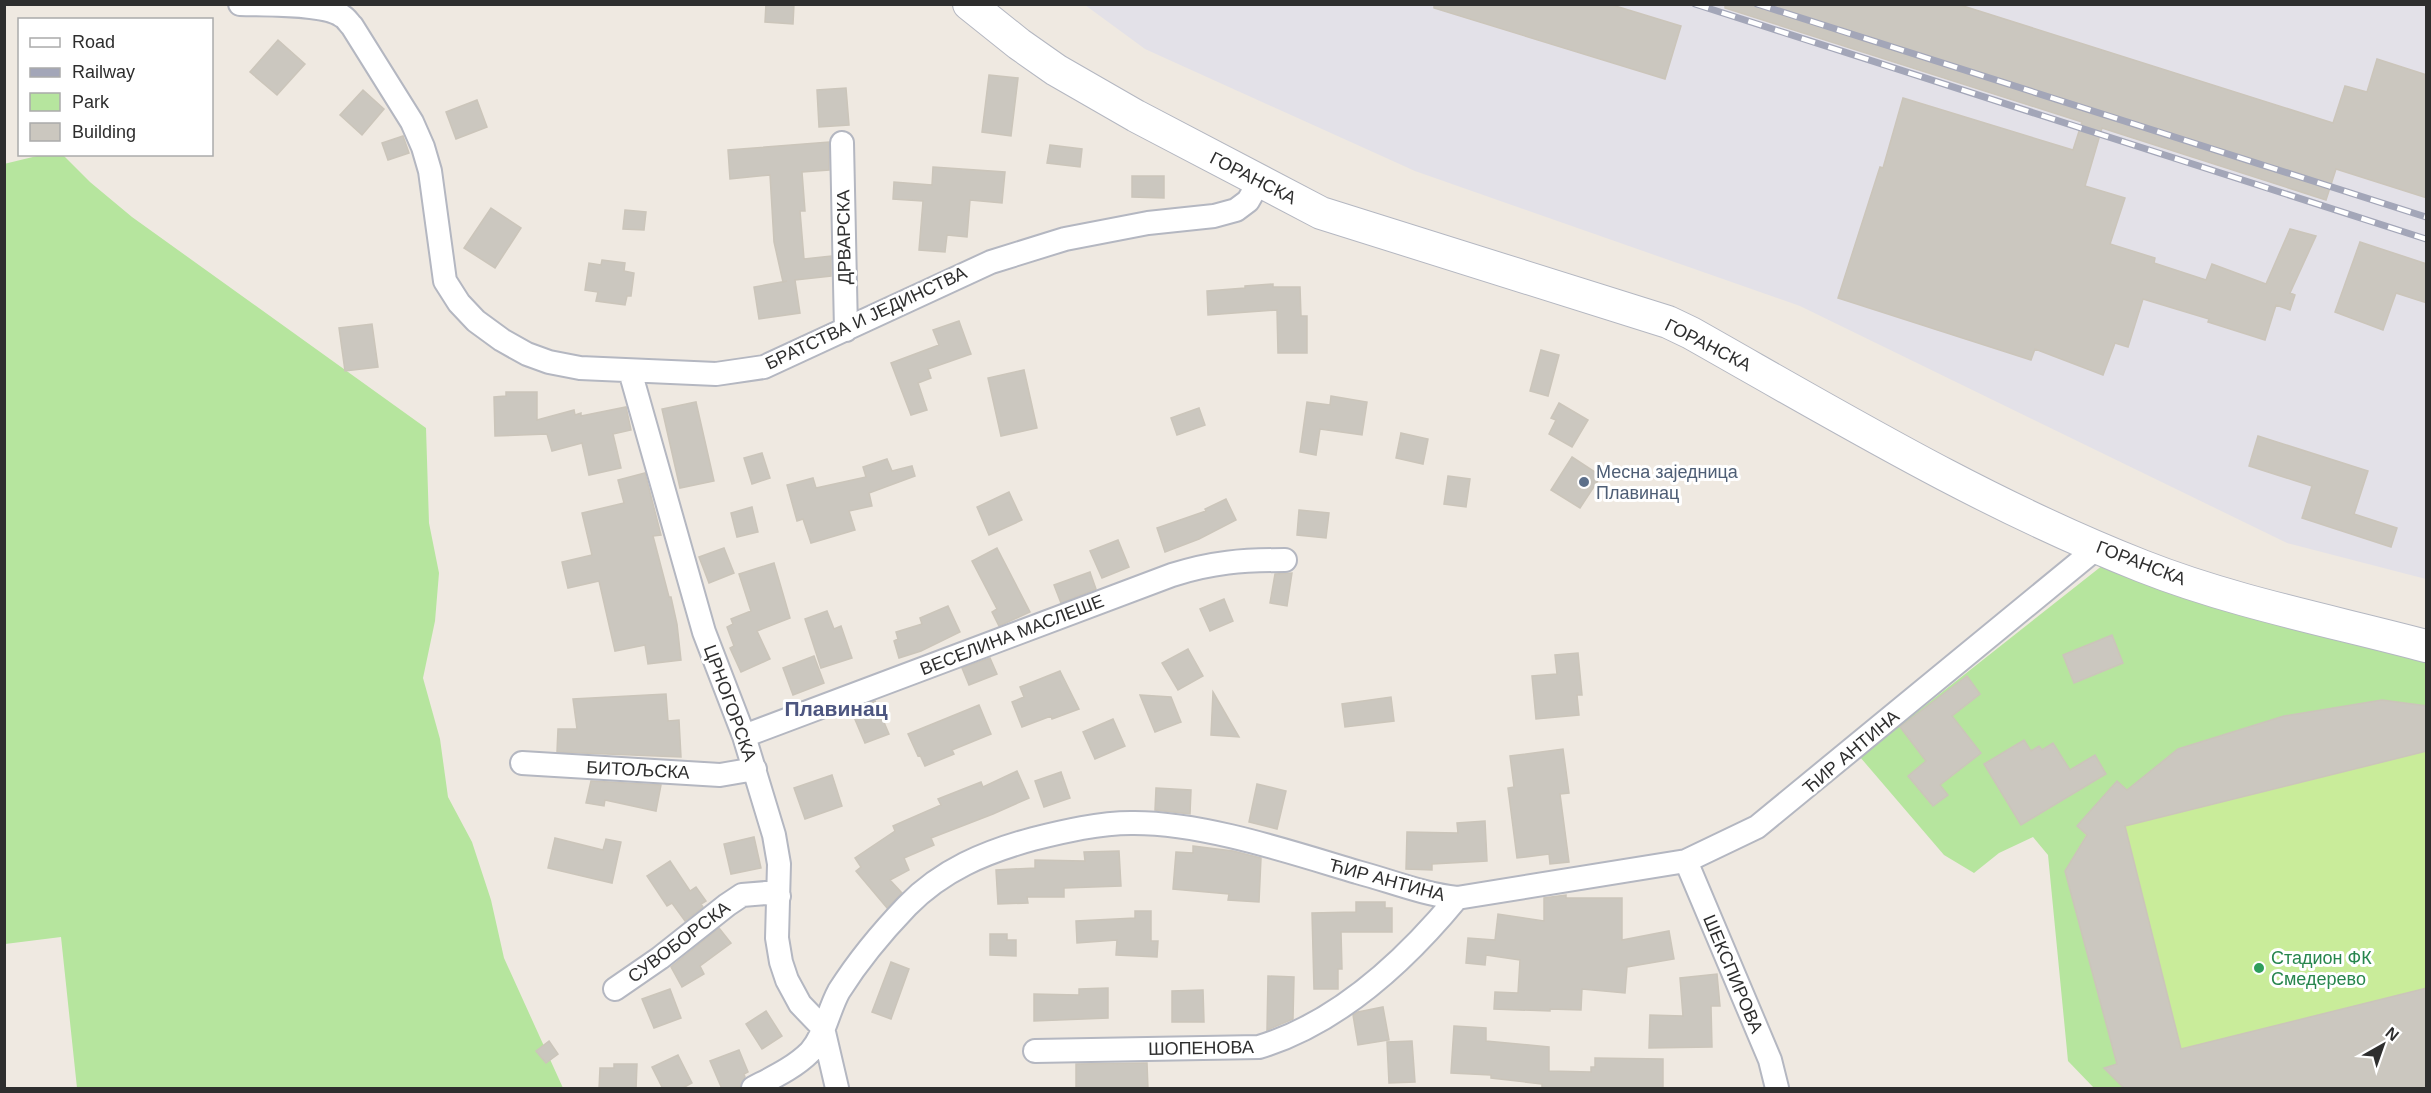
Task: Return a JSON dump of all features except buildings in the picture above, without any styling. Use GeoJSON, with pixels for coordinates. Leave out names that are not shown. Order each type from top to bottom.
{"type":"FeatureCollection","features":[{"type":"Feature","properties":{"kind":"main road","name":"ГОРАНСКА"},"geometry":{"type":"LineString","coordinates":[[969,4],[1056,70],[1259,182],[1340,220],[1668,322],[1979,492],[2149,569],[2259,603],[2427,646]]}},
{"type":"Feature","properties":{"kind":"street","name":"БРАТСТВА И ЈЕДИНСТВА"},"geometry":{"type":"LineString","coordinates":[[240,4],[303,6],[329,10],[341,15],[352,26],[412,122],[423,147],[430,171],[445,281],[459,303],[476,321],[502,340],[527,354],[549,362],[580,368],[716,374],[764,367],[969,271],[1032,247],[1110,229],[1214,216],[1236,210],[1248,201],[1259,182]]}},
{"type":"Feature","properties":{"kind":"street","name":"ДРВАРСКА"},"geometry":{"type":"LineString","coordinates":[[842,144],[846,330]]}},
{"type":"Feature","properties":{"kind":"street","name":"ЦРНОГОРСКА"},"geometry":{"type":"LineString","coordinates":[[630,371],[704,632],[744,736],[774,835],[779,864],[777,938],[781,962],[787,980],[800,1004],[824,1028]]}},
{"type":"Feature","properties":{"kind":"street","name":"ЋИР АНТИНА"},"geometry":{"type":"LineString","coordinates":[[753,1089],[804,1057],[819,1040],[840,991],[876,942],[914,900],[939,879],[970,860],[995,850],[1058,833],[1095,826],[1131,823],[1181,827],[1299,855],[1428,895],[1457,898],[1686,861],[1756,827],[1841,760],[2098,547]]}},
{"type":"Feature","properties":{"kind":"street","name":"ВЕСЕЛИНА МАСЛЕШЕ"},"geometry":{"type":"LineString","coordinates":[[744,736],[1172,575],[1217,563],[1285,560]]}},
{"type":"Feature","properties":{"kind":"street","name":"БИТОЉСКА"},"geometry":{"type":"LineString","coordinates":[[522,763],[720,775],[755,769]]}},
{"type":"Feature","properties":{"kind":"street","name":"ШЕКСПИРОВА"},"geometry":{"type":"LineString","coordinates":[[1686,861],[1770,1060],[1777,1089]]}},
{"type":"Feature","properties":{"kind":"street","name":"СУВОБОРСКА"},"geometry":{"type":"LineString","coordinates":[[615,990],[742,896],[766,893],[779,896]]}},
{"type":"Feature","properties":{"kind":"street","name":"ШОПЕНОВА"},"geometry":{"type":"LineString","coordinates":[[1035,1051],[1259,1047],[1277,1042],[1314,1025],[1372,984],[1425,937],[1457,898]]}},
{"type":"Feature","properties":{"kind":"street"},"geometry":{"type":"LineString","coordinates":[[824,1028],[837,1089]]}},
{"type":"Feature","properties":{"kind":"shaded area"},"geometry":{"type":"Polygon","coordinates":[[[1085,5],[2426,5],[2426,579],[2287,543],[1800,306],[1415,171],[1145,49],[1085,5]]]}},
{"type":"Feature","properties":{"kind":"green space"},"geometry":{"type":"Polygon","coordinates":[[[37,156],[64,156],[90,182],[132,217],[426,428],[429,523],[439,573],[435,621],[423,678],[440,739],[448,797],[472,842],[491,900],[504,958],[563,1088],[77,1088],[61,937],[5,944],[4,164],[37,156]]]}},
{"type":"Feature","properties":{"kind":"green space"},"geometry":{"type":"Polygon","coordinates":[[[2103,565],[2426,659],[2426,1088],[2094,1088],[2068,1061],[2048,855],[2033,837],[1999,853],[1974,873],[1944,855],[1860,757],[2103,565]]]}},
{"type":"Feature","properties":{"kind":"green space","name":"Стадион ФК Смедерево"},"geometry":{"type":"Polygon","coordinates":[[[2382,700],[2426,706],[2426,1088],[2125,1088],[2104,1068],[2117,1064],[2065,871],[2086,835],[2077,826],[2117,781],[2128,790],[2178,749],[2284,716],[2382,700]]]}},
{"type":"Feature","properties":{"kind":"railway"},"geometry":{"type":"LineString","coordinates":[[1695,4],[2426,239]]}},
{"type":"Feature","properties":{"kind":"railway"},"geometry":{"type":"LineString","coordinates":[[1757,4],[2426,217]]}},
{"type":"Feature","properties":{"kind":"place","name":"Месна заједница Плавинац"},"geometry":{"type":"Point","coordinates":[1584,482]}},
{"type":"Feature","properties":{"kind":"place","name":"Стадион ФК Смедерево"},"geometry":{"type":"Point","coordinates":[2259,968]}},
{"type":"Feature","properties":{"kind":"district","name":"Плавинац"},"geometry":{"type":"Point","coordinates":[836,709]}}]}
